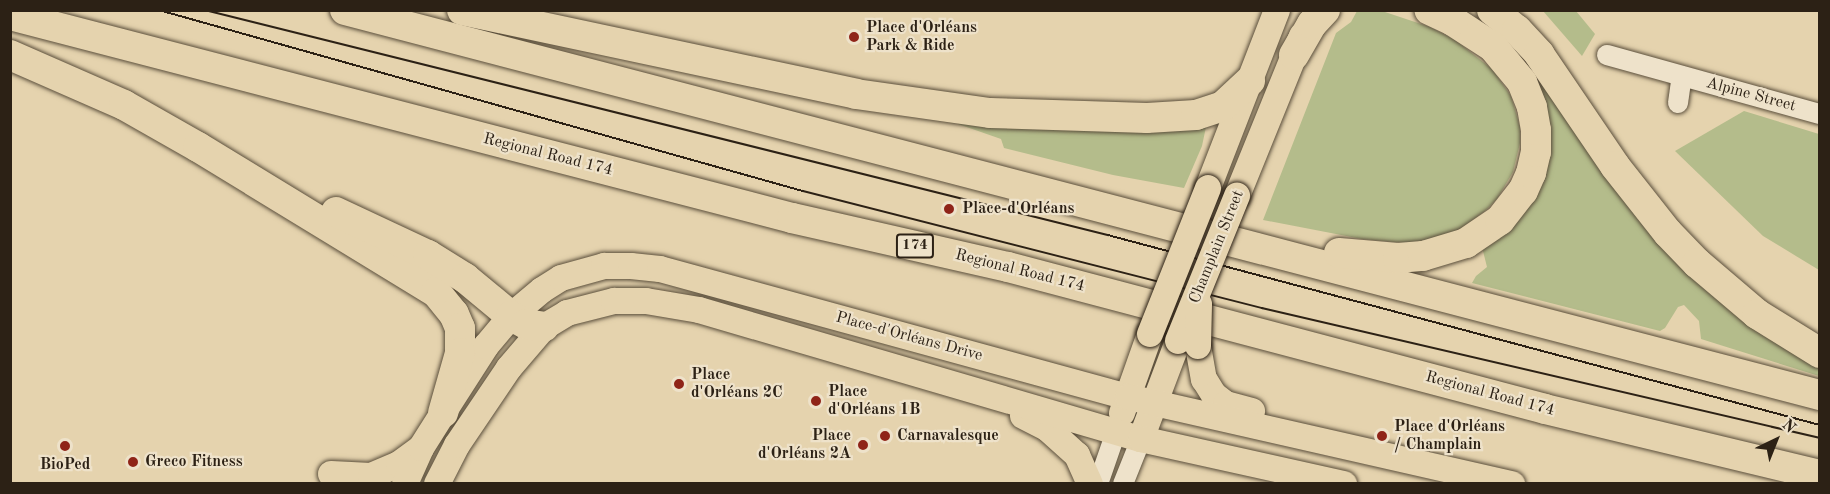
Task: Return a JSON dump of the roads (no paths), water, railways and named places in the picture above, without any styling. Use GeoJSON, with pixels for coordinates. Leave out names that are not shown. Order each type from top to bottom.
{"type":"FeatureCollection","features":[{"type":"Feature","properties":{"kind":"highway"},"geometry":{"type":"LineString","coordinates":[[345,10],[468,40],[1820,395]]}},
{"type":"Feature","properties":{"kind":"highway"},"geometry":{"type":"LineString","coordinates":[[462,10],[856,94],[990,113],[1147,118],[1196,115],[1223,106],[1250,81]]}},
{"type":"Feature","properties":{"kind":"highway"},"geometry":{"type":"LineString","coordinates":[[1294,55],[1312,24],[1325,10]]}},
{"type":"Feature","properties":{"kind":"highway"},"geometry":{"type":"LineString","coordinates":[[468,40],[569,60],[1313,250],[1398,258],[1443,252],[1485,232],[1500,220],[1523,191],[1536,152],[1536,130],[1532,107],[1522,82],[1510,64],[1474,33],[1429,10]]}},
{"type":"Feature","properties":{"kind":"highway"},"geometry":{"type":"LineString","coordinates":[[1492,10],[1517,30],[1539,54],[1615,166],[1668,233],[1697,263],[1757,314],[1820,353]]}},
{"type":"Feature","properties":{"kind":"highway","name":"Regional Road 174"},"geometry":{"type":"LineString","coordinates":[[10,15],[757,209],[1008,267],[1545,409],[1820,476]]}},
{"type":"Feature","properties":{"kind":"highway"},"geometry":{"type":"LineString","coordinates":[[10,55],[124,105],[198,147],[436,292],[446,302],[460,328],[460,353],[443,413]]}},
{"type":"Feature","properties":{"kind":"highway"},"geometry":{"type":"LineString","coordinates":[[198,147],[428,255],[465,278],[512,316],[526,324],[544,327]]}},
{"type":"Feature","properties":{"kind":"main road","name":"Champlain Street"},"geometry":{"type":"LineString","coordinates":[[1116,432],[1150,334],[1277,10]]}},
{"type":"Feature","properties":{"kind":"main road","name":"Champlain Street"},"geometry":{"type":"LineString","coordinates":[[1141,439],[1154,403],[1188,344],[1200,289],[1312,10]]}},
{"type":"Feature","properties":{"kind":"main road","name":"Place-d'Orléans Drive"},"geometry":{"type":"LineString","coordinates":[[405,483],[421,448],[443,413],[486,346],[512,316],[542,290],[561,278],[583,270],[631,266],[660,269],[1128,397],[1512,483]]}},
{"type":"Feature","properties":{"kind":"main road","name":"Place-d'Orléans Drive"},"geometry":{"type":"LineString","coordinates":[[444,478],[509,368],[544,327],[567,313],[589,306],[614,301],[646,301],[699,310],[1141,439],[1344,483]]}},
{"type":"Feature","properties":{"kind":"main road"},"geometry":{"type":"LineString","coordinates":[[1188,344],[1214,395],[1226,404],[1398,458]]}},
{"type":"Feature","properties":{"kind":"main road"},"geometry":{"type":"LineString","coordinates":[[940,382],[1029,418],[1048,429],[1077,455],[1090,483]]}},
{"type":"Feature","properties":{"kind":"main road"},"geometry":{"type":"LineString","coordinates":[[331,474],[371,476],[399,464],[421,448]]}},
{"type":"Feature","properties":{"kind":"street","name":"Alpine Street"},"geometry":{"type":"LineString","coordinates":[[1607,55],[1820,114]]}},
{"type":"Feature","properties":{"kind":"street","name":"Alpine Street"},"geometry":{"type":"LineString","coordinates":[[1678,103],[1682,76]]}},
{"type":"Feature","properties":{"kind":"street","name":"Champlain Street"},"geometry":{"type":"LineString","coordinates":[[1098,483],[1116,432]]}},
{"type":"Feature","properties":{"kind":"street","name":"Champlain Street"},"geometry":{"type":"LineString","coordinates":[[1123,483],[1141,439]]}},
{"type":"Feature","properties":{"kind":"tram line"},"geometry":{"type":"LineString","coordinates":[[159,10],[803,191],[1262,308],[1820,438]]}},
{"type":"Feature","properties":{"kind":"tram line"},"geometry":{"type":"LineString","coordinates":[[205,10],[1108,235],[1820,425]]}},
{"type":"Feature","properties":{"kind":"place","name":"Place d'Orléans Park & Ride"},"geometry":{"type":"Point","coordinates":[854,37]}},
{"type":"Feature","properties":{"kind":"place","name":"Place-d'Orléans"},"geometry":{"type":"Point","coordinates":[949,209]}},
{"type":"Feature","properties":{"kind":"place","name":"Place d'Orléans 2C"},"geometry":{"type":"Point","coordinates":[679,384]}},
{"type":"Feature","properties":{"kind":"place","name":"Place d'Orléans 1B"},"geometry":{"type":"Point","coordinates":[816,401]}},
{"type":"Feature","properties":{"kind":"place","name":"Carnavalesque"},"geometry":{"type":"Point","coordinates":[885,436]}},
{"type":"Feature","properties":{"kind":"place","name":"Place d'Orléans / Champlain"},"geometry":{"type":"Point","coordinates":[1382,436]}},
{"type":"Feature","properties":{"kind":"place","name":"Place d'Orléans 2A"},"geometry":{"type":"Point","coordinates":[863,445]}},
{"type":"Feature","properties":{"kind":"place","name":"BioPed"},"geometry":{"type":"Point","coordinates":[65,446]}},
{"type":"Feature","properties":{"kind":"place","name":"Greco Fitness"},"geometry":{"type":"Point","coordinates":[133,462]}}]}
